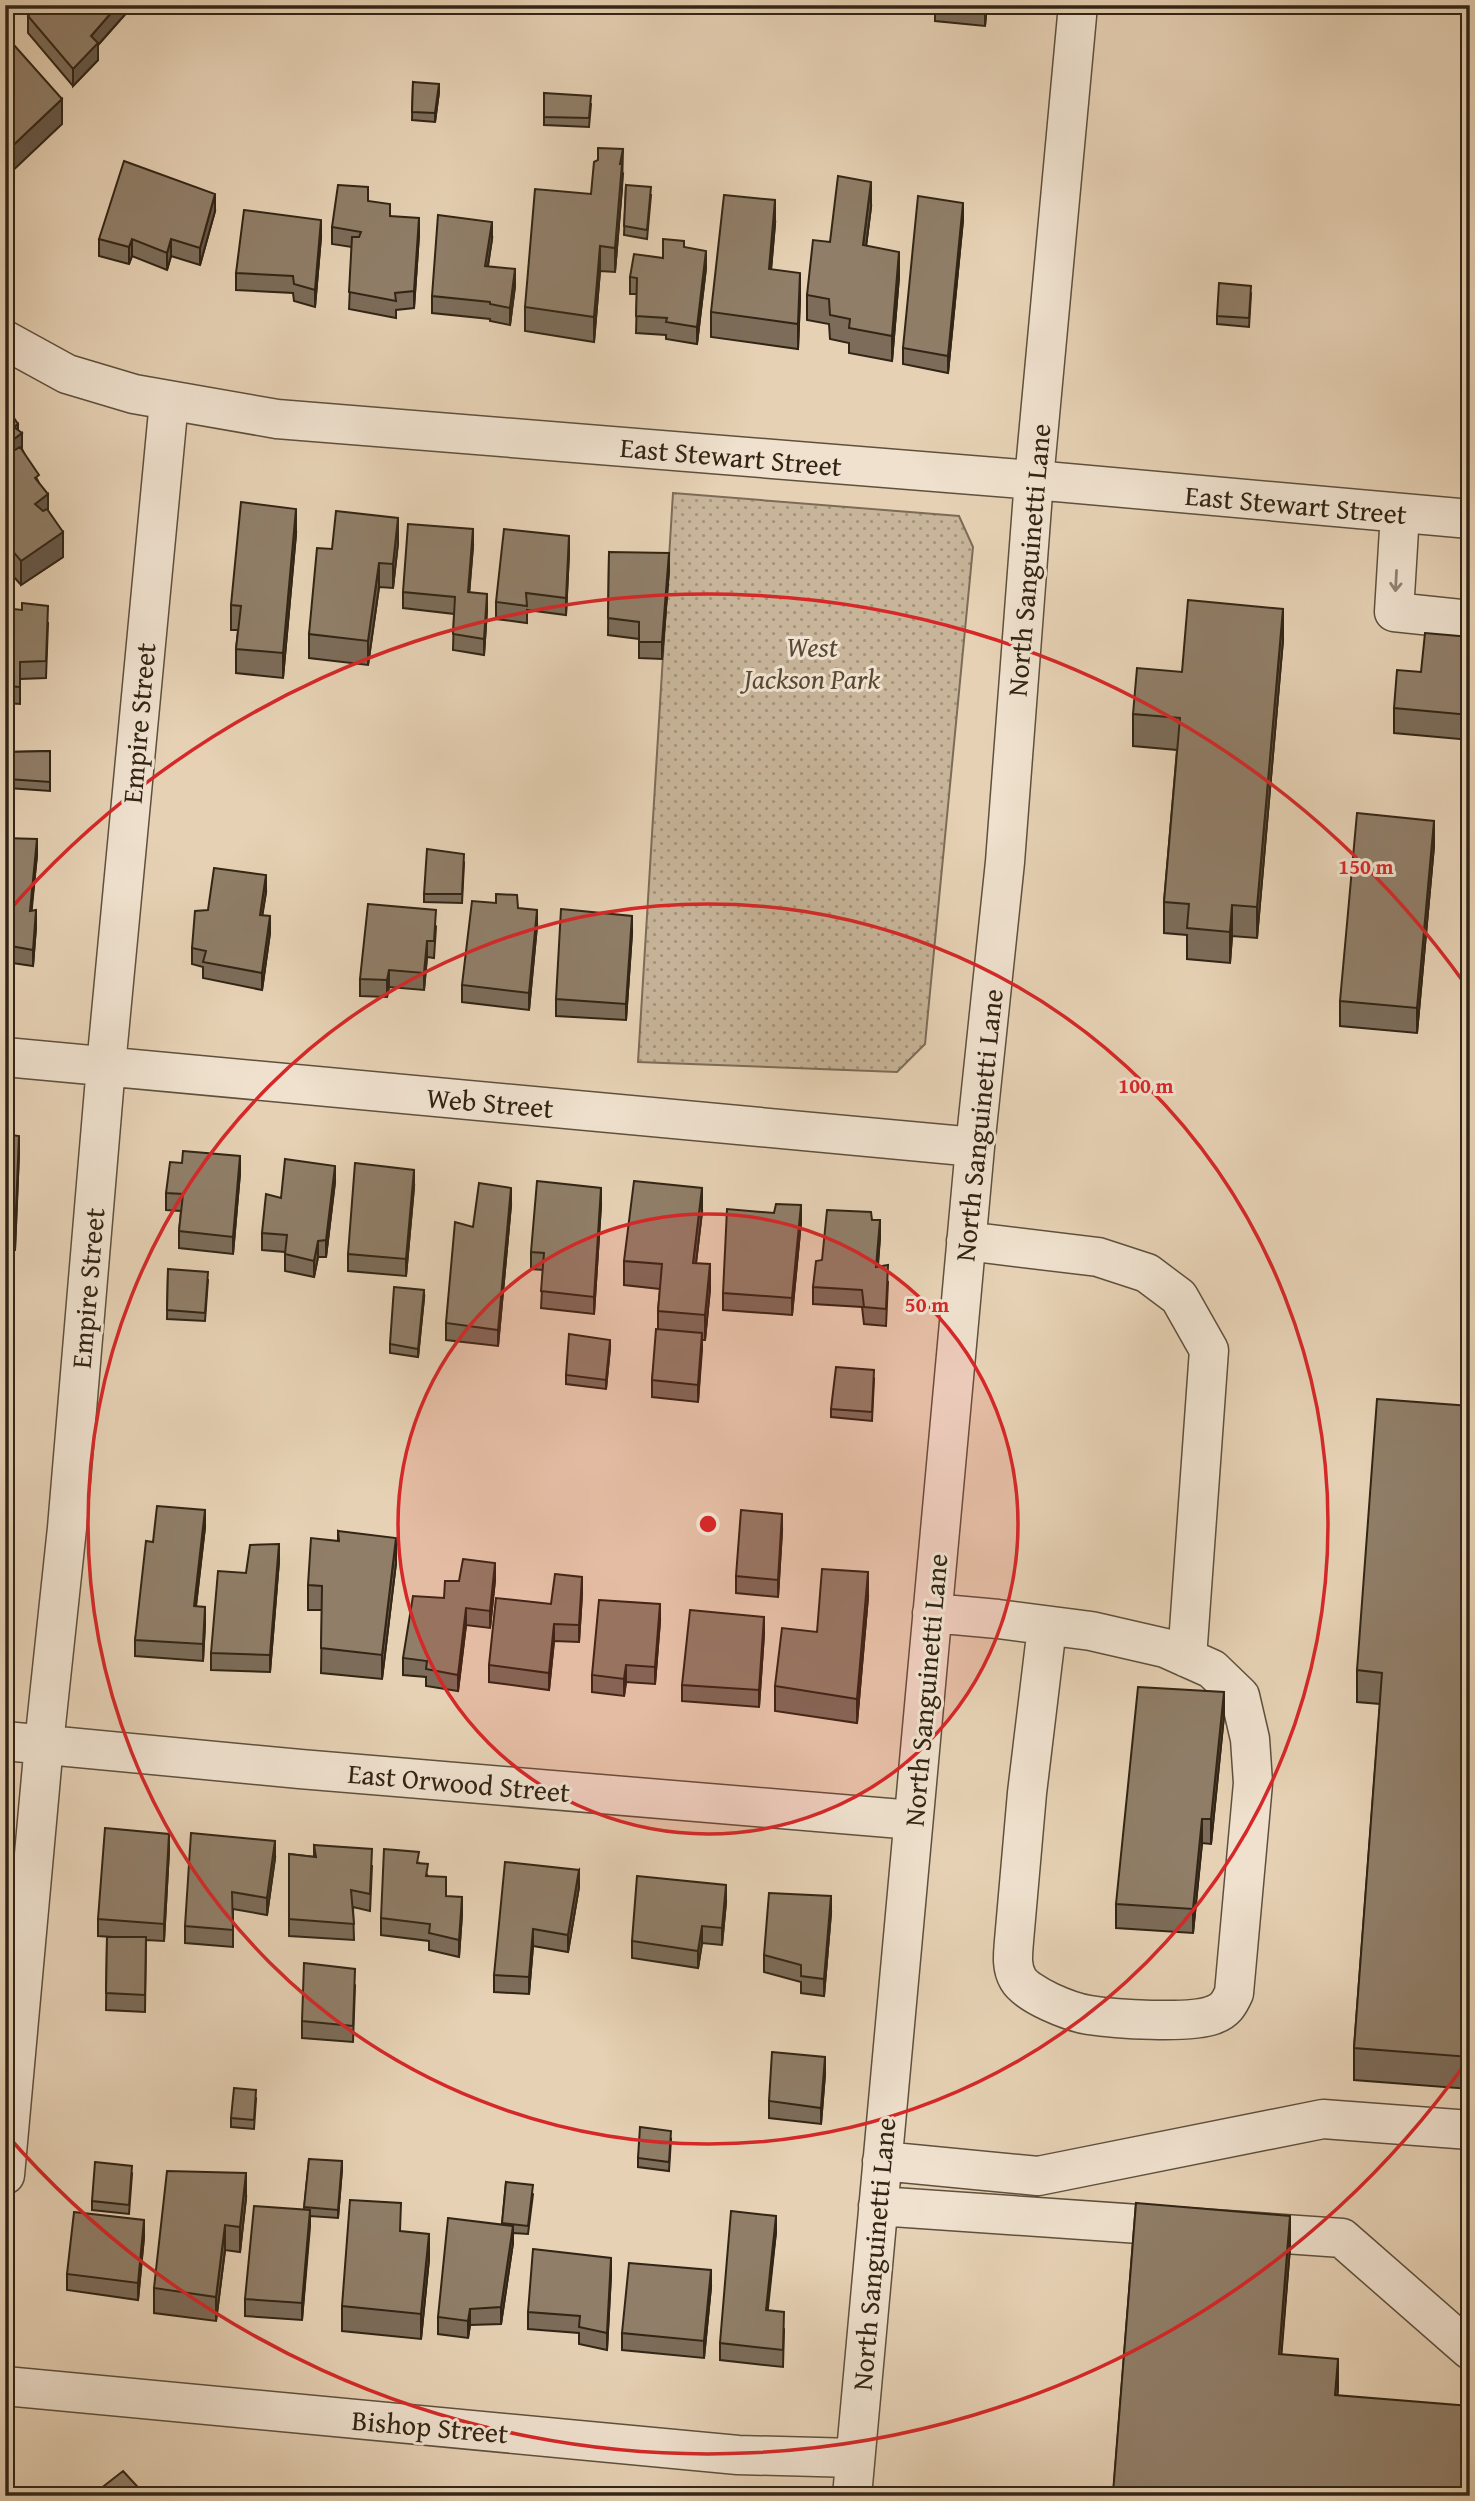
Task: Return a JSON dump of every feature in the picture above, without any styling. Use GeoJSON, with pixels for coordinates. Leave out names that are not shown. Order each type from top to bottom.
{"type":"FeatureCollection","features":[{"type":"Feature","properties":{"kind":"street","name":"North Sanguinetti Lane"},"geometry":{"type":"LineString","coordinates":[[852,2496],[966,1241],[1005,862],[1034,480],[1078,5]]}},
{"type":"Feature","properties":{"kind":"street","name":"East Stewart Street"},"geometry":{"type":"LineString","coordinates":[[5,340],[67,374],[134,394],[277,419],[1034,480],[1470,519]]}},
{"type":"Feature","properties":{"kind":"street","name":"Empire Street"},"geometry":{"type":"LineString","coordinates":[[5,2175],[44,1744],[67,1528],[106,1066],[169,401]]}},
{"type":"Feature","properties":{"kind":"street"},"geometry":{"type":"LineString","coordinates":[[1400,513],[1394,612],[1470,620]]}},
{"type":"Feature","properties":{"kind":"street","name":"Web Street"},"geometry":{"type":"LineString","coordinates":[[5,1058],[975,1147]]}},
{"type":"Feature","properties":{"kind":"street"},"geometry":{"type":"LineString","coordinates":[[966,1241],[1098,1257],[1147,1273],[1179,1297],[1209,1350],[1187,1658]]}},
{"type":"Feature","properties":{"kind":"street"},"geometry":{"type":"LineString","coordinates":[[932,1613],[1091,1631],[1165,1648],[1212,1669],[1240,1696],[1250,1739],[1253,1783],[1234,1993],[1228,2006],[1202,2019],[1159,2020],[1088,2015],[1047,2002],[1018,1981],[1013,1963],[1027,1793],[1047,1627]]}},
{"type":"Feature","properties":{"kind":"street","name":"East Orwood Street"},"geometry":{"type":"LineString","coordinates":[[5,1741],[314,1770],[913,1820]]}},
{"type":"Feature","properties":{"kind":"street"},"geometry":{"type":"LineString","coordinates":[[882,2161],[1038,2176],[1323,2119],[1470,2130]]}},
{"type":"Feature","properties":{"kind":"street"},"geometry":{"type":"LineString","coordinates":[[878,2206],[1342,2238],[1470,2350]]}},
{"type":"Feature","properties":{"kind":"street","name":"Bishop Street"},"geometry":{"type":"LineString","coordinates":[[5,2386],[738,2455],[855,2458]]}},
{"type":"Feature","properties":{"kind":"green space","name":"West Jackson Park"},"geometry":{"type":"Polygon","coordinates":[[[673,493],[959,516],[973,547],[925,1044],[897,1072],[638,1062],[673,493]]]}},
{"type":"Feature","properties":{"kind":"building"},"geometry":{"type":"Polygon","coordinates":[[[39,5],[118,5],[91,36],[98,43],[73,69],[28,16],[39,5]]]}},
{"type":"Feature","properties":{"kind":"building"},"geometry":{"type":"Polygon","coordinates":[[[5,35],[62,99],[5,153],[5,35]]]}},
{"type":"Feature","properties":{"kind":"building"},"geometry":{"type":"Polygon","coordinates":[[[413,82],[439,84],[435,113],[412,112],[413,82]]]}},
{"type":"Feature","properties":{"kind":"building"},"geometry":{"type":"Polygon","coordinates":[[[544,93],[591,96],[589,118],[544,117],[544,93]]]}},
{"type":"Feature","properties":{"kind":"building"},"geometry":{"type":"Polygon","coordinates":[[[598,148],[623,149],[615,248],[600,246],[594,317],[525,307],[535,189],[591,194],[598,148]]]}},
{"type":"Feature","properties":{"kind":"building"},"geometry":{"type":"Polygon","coordinates":[[[124,161],[215,194],[200,248],[171,239],[167,253],[132,239],[129,247],[99,239],[124,161]]]}},
{"type":"Feature","properties":{"kind":"building"},"geometry":{"type":"Polygon","coordinates":[[[838,176],[871,182],[863,245],[899,252],[892,336],[849,328],[850,319],[830,315],[829,299],[807,295],[813,240],[830,242],[838,176]]]}},
{"type":"Feature","properties":{"kind":"building"},"geometry":{"type":"Polygon","coordinates":[[[338,185],[368,187],[368,201],[390,204],[390,216],[419,218],[414,291],[395,293],[396,301],[349,292],[352,237],[359,237],[361,232],[332,227],[338,185]]]}},
{"type":"Feature","properties":{"kind":"building"},"geometry":{"type":"Polygon","coordinates":[[[626,185],[651,187],[647,230],[624,226],[626,185]]]}},
{"type":"Feature","properties":{"kind":"building"},"geometry":{"type":"Polygon","coordinates":[[[724,195],[775,200],[769,269],[800,273],[798,324],[711,312],[724,195]]]}},
{"type":"Feature","properties":{"kind":"building"},"geometry":{"type":"Polygon","coordinates":[[[918,196],[963,203],[948,356],[903,348],[918,196]]]}},
{"type":"Feature","properties":{"kind":"building"},"geometry":{"type":"Polygon","coordinates":[[[244,210],[321,220],[315,290],[294,284],[293,276],[236,273],[244,210]]]}},
{"type":"Feature","properties":{"kind":"building"},"geometry":{"type":"Polygon","coordinates":[[[438,215],[492,222],[485,266],[515,269],[510,308],[490,302],[432,296],[438,215]]]}},
{"type":"Feature","properties":{"kind":"building"},"geometry":{"type":"Polygon","coordinates":[[[663,239],[684,241],[684,247],[706,251],[697,327],[666,322],[667,318],[636,316],[637,278],[630,277],[634,254],[663,258],[663,239]]]}},
{"type":"Feature","properties":{"kind":"building"},"geometry":{"type":"Polygon","coordinates":[[[1219,283],[1251,286],[1249,318],[1217,316],[1219,283]]]}},
{"type":"Feature","properties":{"kind":"building"},"geometry":{"type":"Polygon","coordinates":[[[5,406],[18,424],[14,427],[22,433],[5,446],[5,406]]]}},
{"type":"Feature","properties":{"kind":"building"},"geometry":{"type":"Polygon","coordinates":[[[20,447],[39,475],[35,478],[48,494],[35,504],[43,511],[47,509],[63,532],[21,561],[5,542],[5,452],[8,454],[20,447]]]}},
{"type":"Feature","properties":{"kind":"building"},"geometry":{"type":"Polygon","coordinates":[[[241,502],[296,509],[283,653],[236,649],[241,606],[231,605],[241,502]]]}},
{"type":"Feature","properties":{"kind":"building"},"geometry":{"type":"Polygon","coordinates":[[[336,511],[398,518],[393,564],[379,563],[368,641],[309,634],[317,548],[332,549],[336,511]]]}},
{"type":"Feature","properties":{"kind":"building"},"geometry":{"type":"Polygon","coordinates":[[[408,524],[473,529],[468,592],[487,594],[484,639],[453,634],[455,597],[403,592],[408,524]]]}},
{"type":"Feature","properties":{"kind":"building"},"geometry":{"type":"Polygon","coordinates":[[[504,529],[569,536],[566,598],[526,593],[527,606],[496,602],[504,529]]]}},
{"type":"Feature","properties":{"kind":"building"},"geometry":{"type":"Polygon","coordinates":[[[609,552],[669,553],[662,642],[639,642],[639,622],[608,618],[609,552]]]}},
{"type":"Feature","properties":{"kind":"building"},"geometry":{"type":"Polygon","coordinates":[[[1188,600],[1283,609],[1257,907],[1232,905],[1230,932],[1187,928],[1189,904],[1164,902],[1180,718],[1133,714],[1137,668],[1182,672],[1188,600]]]}},
{"type":"Feature","properties":{"kind":"building"},"geometry":{"type":"Polygon","coordinates":[[[22,603],[48,606],[46,661],[20,662],[20,687],[5,686],[5,608],[22,610],[22,603]]]}},
{"type":"Feature","properties":{"kind":"building"},"geometry":{"type":"Polygon","coordinates":[[[1425,633],[1470,637],[1470,715],[1394,708],[1397,670],[1421,672],[1425,633]]]}},
{"type":"Feature","properties":{"kind":"building"},"geometry":{"type":"Polygon","coordinates":[[[50,751],[50,782],[8,779],[7,752],[50,751]]]}},
{"type":"Feature","properties":{"kind":"building"},"geometry":{"type":"Polygon","coordinates":[[[1357,813],[1434,821],[1417,1008],[1340,1001],[1357,813]]]}},
{"type":"Feature","properties":{"kind":"building"},"geometry":{"type":"Polygon","coordinates":[[[5,838],[37,839],[30,911],[36,910],[33,950],[5,945],[5,838]]]}},
{"type":"Feature","properties":{"kind":"building"},"geometry":{"type":"Polygon","coordinates":[[[427,849],[464,854],[462,894],[424,894],[427,849]]]}},
{"type":"Feature","properties":{"kind":"building"},"geometry":{"type":"Polygon","coordinates":[[[214,868],[266,875],[260,915],[270,916],[262,973],[203,962],[206,951],[192,948],[195,911],[208,910],[214,868]]]}},
{"type":"Feature","properties":{"kind":"building"},"geometry":{"type":"Polygon","coordinates":[[[496,894],[517,895],[518,908],[537,910],[529,993],[462,985],[472,901],[496,903],[496,894]]]}},
{"type":"Feature","properties":{"kind":"building"},"geometry":{"type":"Polygon","coordinates":[[[368,904],[436,910],[434,941],[427,941],[424,973],[389,970],[387,980],[360,979],[368,904]]]}},
{"type":"Feature","properties":{"kind":"building"},"geometry":{"type":"Polygon","coordinates":[[[561,909],[632,916],[626,1004],[556,999],[561,909]]]}},
{"type":"Feature","properties":{"kind":"building"},"geometry":{"type":"Polygon","coordinates":[[[5,1134],[19,1136],[15,1234],[5,1232],[5,1134]]]}},
{"type":"Feature","properties":{"kind":"building"},"geometry":{"type":"Polygon","coordinates":[[[183,1151],[240,1156],[233,1237],[179,1231],[183,1194],[166,1193],[170,1162],[182,1163],[183,1151]]]}},
{"type":"Feature","properties":{"kind":"building"},"geometry":{"type":"Polygon","coordinates":[[[285,1159],[335,1166],[326,1240],[318,1241],[314,1261],[285,1254],[287,1235],[262,1233],[266,1194],[281,1198],[285,1159]]]}},
{"type":"Feature","properties":{"kind":"building"},"geometry":{"type":"Polygon","coordinates":[[[355,1163],[414,1170],[406,1259],[348,1254],[355,1163]]]}},
{"type":"Feature","properties":{"kind":"building"},"geometry":{"type":"Polygon","coordinates":[[[537,1181],[601,1188],[594,1297],[541,1291],[544,1253],[531,1252],[537,1181]]]}},
{"type":"Feature","properties":{"kind":"building"},"geometry":{"type":"Polygon","coordinates":[[[634,1181],[702,1188],[693,1263],[710,1264],[705,1315],[658,1311],[662,1264],[624,1261],[634,1181]]]}},
{"type":"Feature","properties":{"kind":"building"},"geometry":{"type":"Polygon","coordinates":[[[479,1183],[511,1188],[498,1330],[446,1323],[455,1222],[473,1227],[479,1183]]]}},
{"type":"Feature","properties":{"kind":"building"},"geometry":{"type":"Polygon","coordinates":[[[776,1204],[801,1205],[792,1298],[723,1293],[727,1209],[774,1213],[776,1204]]]}},
{"type":"Feature","properties":{"kind":"building"},"geometry":{"type":"Polygon","coordinates":[[[827,1210],[871,1212],[872,1220],[880,1220],[876,1267],[888,1265],[886,1309],[864,1307],[862,1290],[813,1287],[816,1261],[822,1260],[827,1210]]]}},
{"type":"Feature","properties":{"kind":"building"},"geometry":{"type":"Polygon","coordinates":[[[168,1269],[208,1272],[205,1313],[167,1310],[168,1269]]]}},
{"type":"Feature","properties":{"kind":"building"},"geometry":{"type":"Polygon","coordinates":[[[5,1275],[14,1275],[7,1355],[5,1355],[5,1275]]]}},
{"type":"Feature","properties":{"kind":"building"},"geometry":{"type":"Polygon","coordinates":[[[394,1287],[424,1290],[418,1349],[390,1344],[394,1287]]]}},
{"type":"Feature","properties":{"kind":"building"},"geometry":{"type":"Polygon","coordinates":[[[656,1329],[702,1333],[698,1385],[652,1380],[656,1329]]]}},
{"type":"Feature","properties":{"kind":"building"},"geometry":{"type":"Polygon","coordinates":[[[569,1334],[610,1340],[606,1380],[566,1375],[569,1334]]]}},
{"type":"Feature","properties":{"kind":"building"},"geometry":{"type":"Polygon","coordinates":[[[836,1367],[874,1370],[872,1412],[831,1409],[836,1367]]]}},
{"type":"Feature","properties":{"kind":"building"},"geometry":{"type":"Polygon","coordinates":[[[1377,1399],[1470,1406],[1470,2057],[1354,2048],[1382,1673],[1357,1670],[1377,1399]]]}},
{"type":"Feature","properties":{"kind":"building"},"geometry":{"type":"Polygon","coordinates":[[[157,1506],[205,1510],[194,1606],[205,1607],[203,1644],[135,1640],[146,1541],[153,1542],[157,1506]]]}},
{"type":"Feature","properties":{"kind":"building"},"geometry":{"type":"Polygon","coordinates":[[[741,1510],[782,1514],[778,1580],[736,1576],[741,1510]]]}},
{"type":"Feature","properties":{"kind":"building"},"geometry":{"type":"Polygon","coordinates":[[[338,1531],[396,1538],[382,1655],[321,1648],[322,1586],[308,1585],[311,1538],[339,1541],[338,1531]]]}},
{"type":"Feature","properties":{"kind":"building"},"geometry":{"type":"Polygon","coordinates":[[[279,1544],[270,1655],[211,1653],[218,1571],[246,1573],[250,1545],[279,1544]]]}},
{"type":"Feature","properties":{"kind":"building"},"geometry":{"type":"Polygon","coordinates":[[[463,1559],[495,1563],[490,1611],[466,1608],[458,1675],[426,1669],[427,1661],[403,1658],[413,1596],[444,1598],[445,1581],[459,1581],[463,1559]]]}},
{"type":"Feature","properties":{"kind":"building"},"geometry":{"type":"Polygon","coordinates":[[[822,1569],[868,1572],[857,1699],[775,1686],[782,1628],[817,1632],[822,1569]]]}},
{"type":"Feature","properties":{"kind":"building"},"geometry":{"type":"Polygon","coordinates":[[[555,1574],[582,1577],[579,1625],[554,1624],[549,1673],[489,1665],[496,1598],[551,1604],[555,1574]]]}},
{"type":"Feature","properties":{"kind":"building"},"geometry":{"type":"Polygon","coordinates":[[[599,1600],[660,1604],[655,1667],[626,1665],[624,1679],[592,1675],[599,1600]]]}},
{"type":"Feature","properties":{"kind":"building"},"geometry":{"type":"Polygon","coordinates":[[[690,1610],[764,1617],[759,1690],[682,1685],[690,1610]]]}},
{"type":"Feature","properties":{"kind":"building"},"geometry":{"type":"Polygon","coordinates":[[[1138,1687],[1224,1692],[1211,1819],[1202,1819],[1193,1909],[1116,1904],[1138,1687]]]}},
{"type":"Feature","properties":{"kind":"building"},"geometry":{"type":"Polygon","coordinates":[[[105,1828],[169,1834],[164,1924],[98,1919],[105,1828]]]}},
{"type":"Feature","properties":{"kind":"building"},"geometry":{"type":"Polygon","coordinates":[[[191,1833],[275,1841],[267,1898],[232,1892],[233,1930],[185,1926],[191,1833]]]}},
{"type":"Feature","properties":{"kind":"building"},"geometry":{"type":"Polygon","coordinates":[[[314,1845],[372,1849],[370,1894],[351,1890],[354,1924],[289,1919],[289,1854],[316,1857],[314,1845]]]}},
{"type":"Feature","properties":{"kind":"building"},"geometry":{"type":"Polygon","coordinates":[[[384,1849],[419,1852],[417,1863],[428,1864],[426,1876],[446,1877],[446,1896],[462,1897],[459,1940],[429,1933],[430,1924],[381,1918],[384,1849]]]}},
{"type":"Feature","properties":{"kind":"building"},"geometry":{"type":"Polygon","coordinates":[[[505,1862],[579,1870],[568,1935],[533,1929],[529,1977],[494,1975],[505,1862]]]}},
{"type":"Feature","properties":{"kind":"building"},"geometry":{"type":"Polygon","coordinates":[[[637,1876],[726,1885],[722,1928],[702,1926],[698,1951],[632,1941],[637,1876]]]}},
{"type":"Feature","properties":{"kind":"building"},"geometry":{"type":"Polygon","coordinates":[[[769,1893],[831,1896],[824,1979],[801,1976],[801,1965],[764,1955],[769,1893]]]}},
{"type":"Feature","properties":{"kind":"building"},"geometry":{"type":"Polygon","coordinates":[[[107,1937],[146,1937],[145,1995],[106,1993],[107,1937]]]}},
{"type":"Feature","properties":{"kind":"building"},"geometry":{"type":"Polygon","coordinates":[[[304,1963],[355,1969],[353,2026],[302,2021],[304,1963]]]}},
{"type":"Feature","properties":{"kind":"building"},"geometry":{"type":"Polygon","coordinates":[[[772,2052],[825,2057],[821,2108],[769,2101],[772,2052]]]}},
{"type":"Feature","properties":{"kind":"building"},"geometry":{"type":"Polygon","coordinates":[[[234,2088],[256,2090],[254,2120],[231,2118],[234,2088]]]}},
{"type":"Feature","properties":{"kind":"building"},"geometry":{"type":"Polygon","coordinates":[[[640,2127],[671,2131],[669,2162],[638,2158],[640,2127]]]}},
{"type":"Feature","properties":{"kind":"building"},"geometry":{"type":"Polygon","coordinates":[[[309,2159],[342,2161],[338,2210],[304,2207],[309,2159]]]}},
{"type":"Feature","properties":{"kind":"building"},"geometry":{"type":"Polygon","coordinates":[[[95,2162],[132,2166],[129,2205],[92,2201],[95,2162]]]}},
{"type":"Feature","properties":{"kind":"building"},"geometry":{"type":"Polygon","coordinates":[[[167,2171],[246,2173],[240,2227],[225,2225],[216,2297],[154,2288],[167,2171]]]}},
{"type":"Feature","properties":{"kind":"building"},"geometry":{"type":"Polygon","coordinates":[[[506,2182],[533,2185],[528,2226],[502,2223],[506,2182]]]}},
{"type":"Feature","properties":{"kind":"building"},"geometry":{"type":"Polygon","coordinates":[[[350,2200],[401,2203],[400,2231],[429,2234],[421,2314],[342,2306],[350,2200]]]}},
{"type":"Feature","properties":{"kind":"building"},"geometry":{"type":"Polygon","coordinates":[[[1136,2203],[1290,2216],[1279,2354],[1338,2359],[1335,2395],[1470,2406],[1470,2496],[1151,2496],[1113,2493],[1136,2203]]]}},
{"type":"Feature","properties":{"kind":"building"},"geometry":{"type":"Polygon","coordinates":[[[254,2206],[310,2210],[302,2303],[245,2299],[254,2206]]]}},
{"type":"Feature","properties":{"kind":"building"},"geometry":{"type":"Polygon","coordinates":[[[731,2211],[776,2216],[766,2310],[784,2312],[783,2350],[720,2343],[731,2211]]]}},
{"type":"Feature","properties":{"kind":"building"},"geometry":{"type":"Polygon","coordinates":[[[74,2212],[144,2220],[138,2283],[67,2274],[74,2212]]]}},
{"type":"Feature","properties":{"kind":"building"},"geometry":{"type":"Polygon","coordinates":[[[448,2218],[513,2226],[501,2307],[470,2309],[468,2321],[438,2317],[448,2218]]]}},
{"type":"Feature","properties":{"kind":"building"},"geometry":{"type":"Polygon","coordinates":[[[533,2249],[611,2258],[607,2333],[579,2327],[580,2316],[528,2312],[533,2249]]]}},
{"type":"Feature","properties":{"kind":"building"},"geometry":{"type":"Polygon","coordinates":[[[629,2263],[711,2270],[704,2341],[622,2333],[629,2263]]]}},
{"type":"Feature","properties":{"kind":"building"},"geometry":{"type":"Polygon","coordinates":[[[123,2471],[146,2496],[97,2496],[95,2493],[123,2471]]]}},
{"type":"Feature","properties":{"kind":"building"},"geometry":{"type":"Polygon","coordinates":[[[231,2489],[310,2493],[310,2496],[231,2496],[231,2489]]]}}]}
